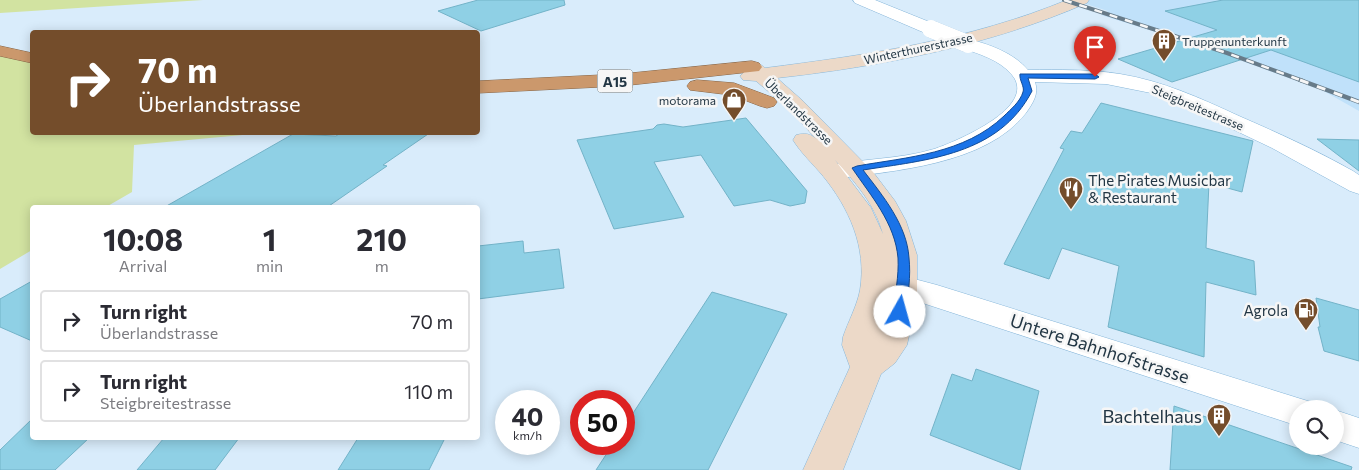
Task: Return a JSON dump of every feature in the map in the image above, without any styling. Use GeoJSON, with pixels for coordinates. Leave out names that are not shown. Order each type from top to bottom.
{"type":"FeatureCollection","features":[{"type":"Feature","properties":{"kind":"highway"},"geometry":{"type":"LineString","coordinates":[[0,51],[30,58]]}},
{"type":"Feature","properties":{"kind":"highway","name":"A15"},"geometry":{"type":"LineString","coordinates":[[480,96],[573,94],[683,86],[754,73]]}},
{"type":"Feature","properties":{"kind":"highway","name":"A15"},"geometry":{"type":"LineString","coordinates":[[480,87],[754,73]]}},
{"type":"Feature","properties":{"kind":"highway"},"geometry":{"type":"LineString","coordinates":[[683,86],[727,87],[766,102]]}},
{"type":"Feature","properties":{"kind":"main road","name":"Winterthurerstrasse"},"geometry":{"type":"LineString","coordinates":[[754,73],[930,37],[995,20],[1054,0]]}},
{"type":"Feature","properties":{"kind":"main road","name":"Winterthurerstrasse"},"geometry":{"type":"LineString","coordinates":[[754,73],[831,66],[900,54],[1030,20],[1081,0]]}},
{"type":"Feature","properties":{"kind":"main road"},"geometry":{"type":"LineString","coordinates":[[796,105],[791,91],[794,83],[804,75],[831,66]]}},
{"type":"Feature","properties":{"kind":"main road","name":"Überlandstrasse"},"geometry":{"type":"LineString","coordinates":[[754,73],[755,89],[766,102],[790,125],[882,201],[897,232],[903,256],[903,286],[900,312],[890,345],[883,355],[867,367],[823,470]]}},
{"type":"Feature","properties":{"kind":"main road","name":"Überlandstrasse"},"geometry":{"type":"LineString","coordinates":[[754,73],[796,105],[845,170],[848,192],[862,216],[875,248],[877,264],[875,291],[859,336],[859,344],[867,367]]}},
{"type":"Feature","properties":{"kind":"street"},"geometry":{"type":"LineString","coordinates":[[845,170],[934,156],[979,140],[994,130],[1020,105],[1028,91],[1023,76],[1006,61],[861,0]]}},
{"type":"Feature","properties":{"kind":"street","name":"Steigbreitestrasse"},"geometry":{"type":"LineString","coordinates":[[1023,76],[1104,77],[1131,81],[1157,88],[1288,146],[1316,160],[1359,186]]}},
{"type":"Feature","properties":{"kind":"street","name":"Untere Bahnhofstrasse"},"geometry":{"type":"LineString","coordinates":[[903,286],[1289,409]]}},
{"type":"Feature","properties":{"kind":"street"},"geometry":{"type":"LineString","coordinates":[[1344,428],[1359,433]]}},
{"type":"Feature","properties":{"kind":"shaded area"},"geometry":{"type":"Polygon","coordinates":[[[1073,0],[1359,0],[1359,111],[1322,90],[1201,46],[1101,15],[1108,11],[1073,0]]]}},
{"type":"Feature","properties":{"kind":"green space"},"geometry":{"type":"Polygon","coordinates":[[[0,0],[203,0],[0,13],[0,0]]]}},
{"type":"Feature","properties":{"kind":"green space"},"geometry":{"type":"Polygon","coordinates":[[[0,51],[30,58],[30,135],[242,135],[134,145],[132,192],[109,205],[30,205],[30,251],[0,269],[0,51]]]}},
{"type":"Feature","properties":{"kind":"building"},"geometry":{"type":"Polygon","coordinates":[[[478,0],[564,0],[565,5],[481,31],[438,11],[478,0]]]}},
{"type":"Feature","properties":{"kind":"building"},"geometry":{"type":"Polygon","coordinates":[[[1223,0],[1359,0],[1359,82],[1271,50],[1172,82],[1118,59],[1217,30],[1165,11],[1223,0]]]}},
{"type":"Feature","properties":{"kind":"building"},"geometry":{"type":"Polygon","coordinates":[[[1101,103],[1253,141],[1242,192],[1209,183],[1206,248],[1254,261],[1256,295],[1206,282],[1204,357],[1108,327],[1119,266],[1062,248],[1049,279],[1004,264],[1064,149],[1060,148],[1071,131],[1082,133],[1101,103]]]}},
{"type":"Feature","properties":{"kind":"building"},"geometry":{"type":"Polygon","coordinates":[[[746,118],[807,191],[805,203],[790,206],[770,200],[734,206],[701,155],[654,162],[684,217],[614,229],[577,140],[653,129],[657,125],[664,124],[683,127],[746,118]]]}},
{"type":"Feature","properties":{"kind":"building"},"geometry":{"type":"Polygon","coordinates":[[[291,135],[427,135],[383,165],[387,166],[330,205],[168,205],[291,135]]]}},
{"type":"Feature","properties":{"kind":"building"},"geometry":{"type":"Polygon","coordinates":[[[1317,139],[1359,140],[1359,171],[1317,139]]]}},
{"type":"Feature","properties":{"kind":"building"},"geometry":{"type":"Polygon","coordinates":[[[523,241],[524,253],[559,249],[564,288],[480,299],[480,246],[523,241]]]}},
{"type":"Feature","properties":{"kind":"building"},"geometry":{"type":"Polygon","coordinates":[[[30,282],[30,340],[0,327],[0,299],[30,282]]]}},
{"type":"Feature","properties":{"kind":"building"},"geometry":{"type":"Polygon","coordinates":[[[712,292],[787,314],[708,470],[596,470],[606,455],[635,455],[635,410],[712,292]]]}},
{"type":"Feature","properties":{"kind":"building"},"geometry":{"type":"Polygon","coordinates":[[[1316,298],[1359,310],[1359,361],[1324,351],[1318,327],[1320,327],[1316,298]]]}},
{"type":"Feature","properties":{"kind":"building"},"geometry":{"type":"Polygon","coordinates":[[[976,369],[1039,391],[1020,470],[930,435],[952,374],[972,381],[976,369]]]}},
{"type":"Feature","properties":{"kind":"building","name":"Bachtelhaus"},"geometry":{"type":"Polygon","coordinates":[[[1174,406],[1289,445],[1289,455],[1317,455],[1352,467],[1351,470],[1170,470],[1174,406]]]}},
{"type":"Feature","properties":{"kind":"building"},"geometry":{"type":"Polygon","coordinates":[[[30,421],[30,440],[87,440],[55,470],[0,470],[0,450],[30,421]]]}},
{"type":"Feature","properties":{"kind":"building"},"geometry":{"type":"Polygon","coordinates":[[[162,440],[238,440],[215,470],[137,470],[162,440]]]}},
{"type":"Feature","properties":{"kind":"building"},"geometry":{"type":"Polygon","coordinates":[[[357,440],[444,440],[429,470],[338,470],[357,440]]]}},
{"type":"Feature","properties":{"kind":"railway"},"geometry":{"type":"LineString","coordinates":[[1064,0],[1227,53],[1303,81]]}},
{"type":"Feature","properties":{"kind":"railway"},"geometry":{"type":"LineString","coordinates":[[1300,80],[1359,102]]}},
{"type":"Feature","properties":{"kind":"place","name":"Truppenunterkunft"},"geometry":{"type":"Point","coordinates":[1164,62]}},
{"type":"Feature","properties":{"kind":"place","name":"motorama"},"geometry":{"type":"Point","coordinates":[734,121]}},
{"type":"Feature","properties":{"kind":"place","name":"The Pirates Musicbar & Restaurant"},"geometry":{"type":"Point","coordinates":[1071,210]}},
{"type":"Feature","properties":{"kind":"place","name":"Agrola"},"geometry":{"type":"Point","coordinates":[1306,331]}},
{"type":"Feature","properties":{"kind":"place","name":"Bachtelhaus"},"geometry":{"type":"Point","coordinates":[1219,437]}},
{"type":"Feature","properties":{"kind":"route"},"geometry":{"type":"LineString","coordinates":[[900,312],[904,268],[897,232],[882,201],[857,168],[928,157],[966,146],[979,140],[994,130],[1020,105],[1028,91],[1023,76],[1095,77]]}}]}
